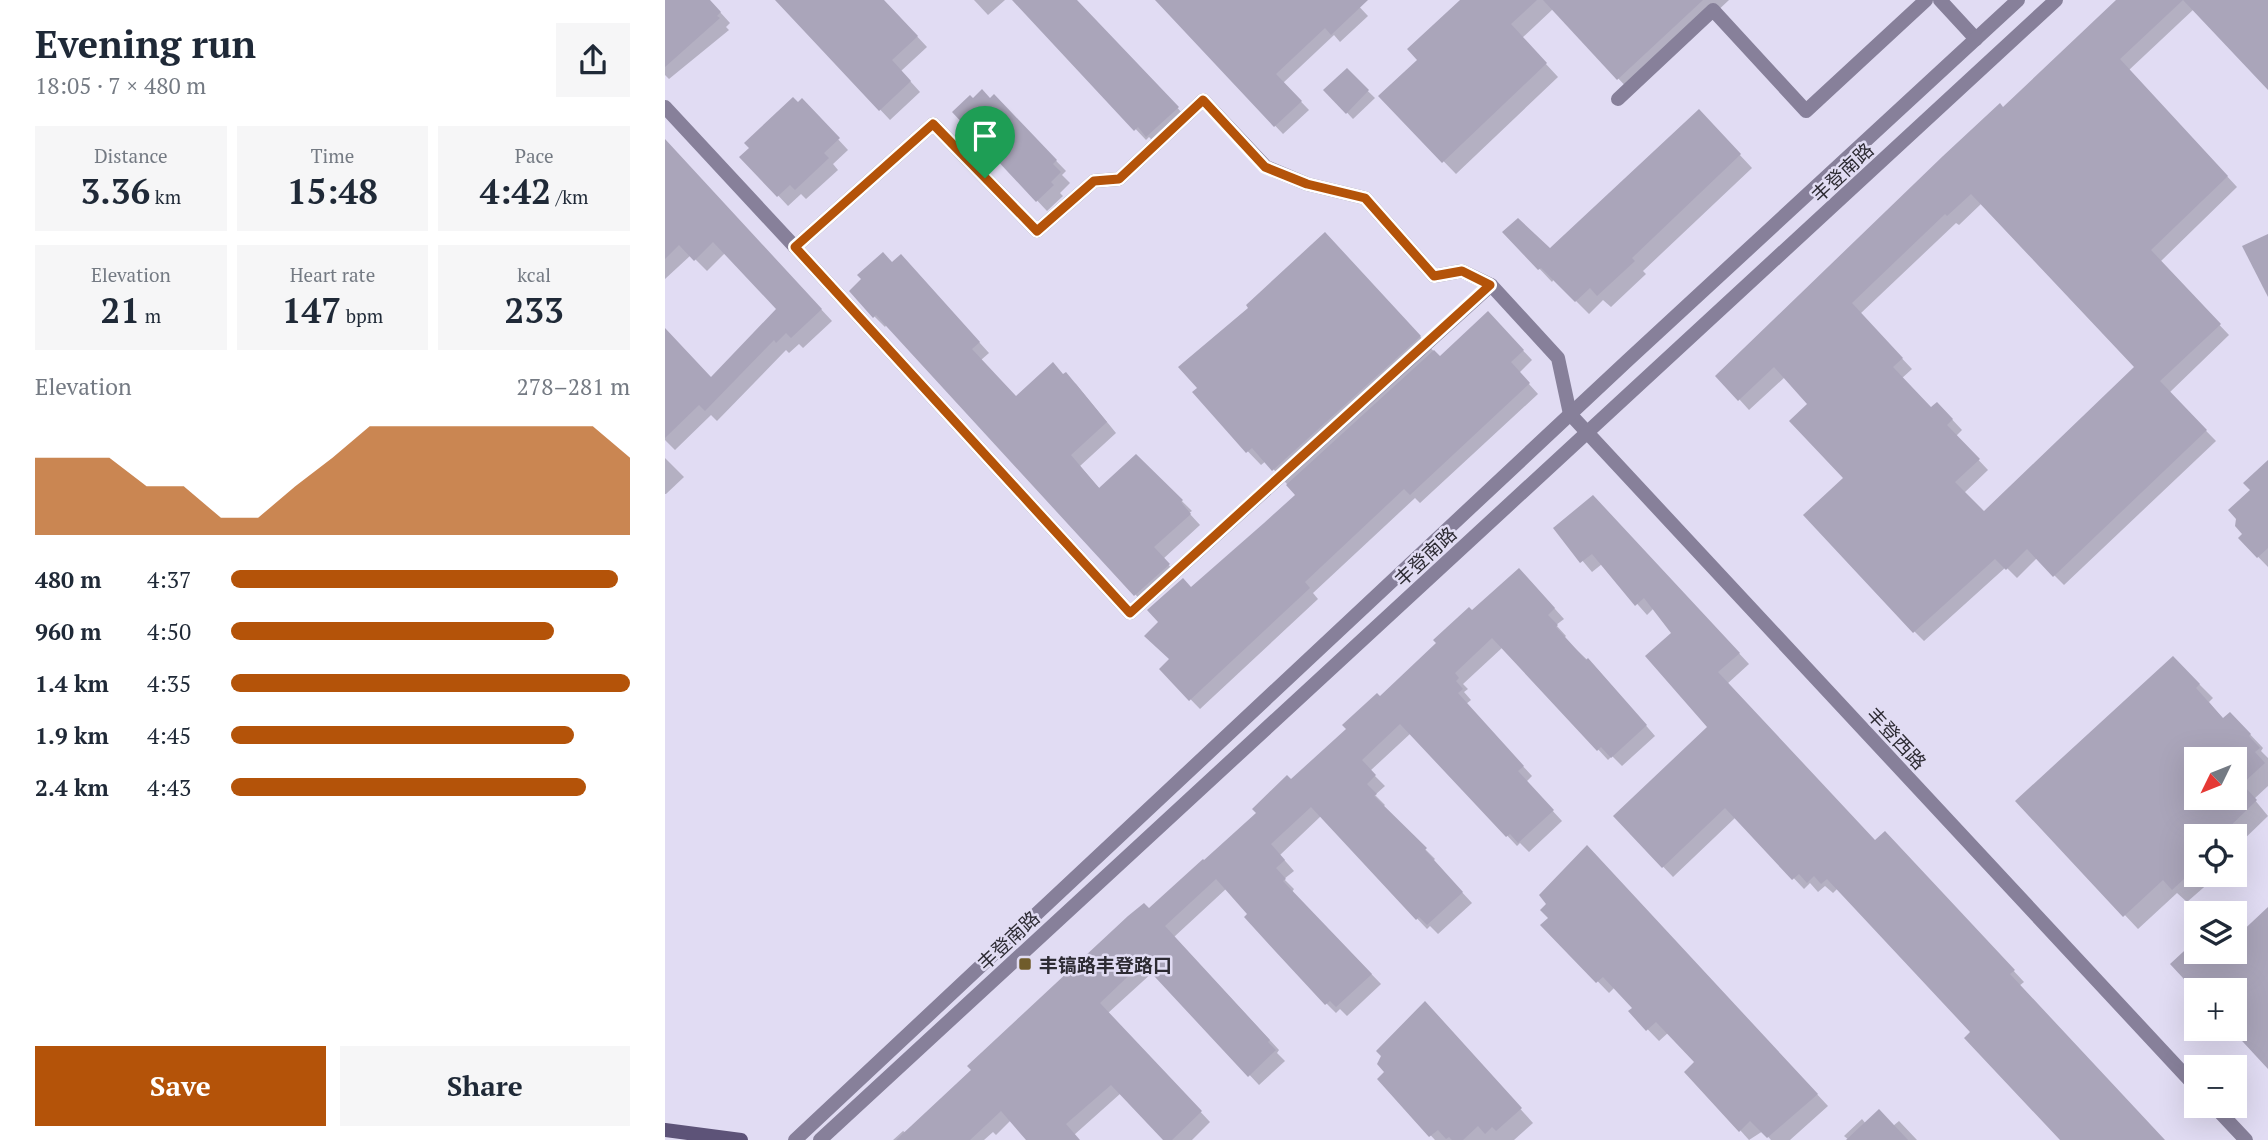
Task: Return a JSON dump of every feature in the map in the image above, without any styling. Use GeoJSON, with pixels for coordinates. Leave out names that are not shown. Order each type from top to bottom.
{"type":"FeatureCollection","features":[{"type":"Feature","properties":{"kind":"main road"},"geometry":{"type":"LineString","coordinates":[[665,1130],[741,1140]]}},
{"type":"Feature","properties":{"kind":"street"},"geometry":{"type":"LineString","coordinates":[[1618,99],[1713,10],[1806,111],[1926,0]]}},
{"type":"Feature","properties":{"kind":"street"},"geometry":{"type":"LineString","coordinates":[[1940,0],[1976,39]]}},
{"type":"Feature","properties":{"kind":"street","name":"丰登南路"},"geometry":{"type":"LineString","coordinates":[[795,1140],[1570,414],[2018,0]]}},
{"type":"Feature","properties":{"kind":"street","name":"丰登南路"},"geometry":{"type":"LineString","coordinates":[[820,1140],[2056,0]]}},
{"type":"Feature","properties":{"kind":"street"},"geometry":{"type":"LineString","coordinates":[[795,247],[933,124],[1037,231],[1094,181],[1119,179],[1203,100],[1265,167],[1307,184],[1365,198],[1434,276],[1462,271],[1490,285],[1559,358],[1570,414]]}},
{"type":"Feature","properties":{"kind":"street"},"geometry":{"type":"LineString","coordinates":[[665,107],[1130,613],[1490,285]]}},
{"type":"Feature","properties":{"kind":"street","name":"丰登西路"},"geometry":{"type":"LineString","coordinates":[[1570,414],[2184,1074]]}},
{"type":"Feature","properties":{"kind":"street"},"geometry":{"type":"LineString","coordinates":[[2225,1118],[2246,1140]]}},
{"type":"Feature","properties":{"kind":"building"},"geometry":{"type":"Polygon","coordinates":[[[665,0],[710,0],[721,12],[717,16],[720,18],[665,67],[665,0]]]}},
{"type":"Feature","properties":{"kind":"building"},"geometry":{"type":"Polygon","coordinates":[[[775,0],[884,0],[918,36],[892,60],[911,81],[879,111],[775,0]]]}},
{"type":"Feature","properties":{"kind":"building"},"geometry":{"type":"Polygon","coordinates":[[[1012,0],[1077,0],[1179,107],[1146,137],[1138,127],[1134,131],[1012,0]]]}},
{"type":"Feature","properties":{"kind":"building"},"geometry":{"type":"Polygon","coordinates":[[[1155,0],[1368,0],[1331,35],[1325,28],[1276,74],[1302,101],[1274,127],[1155,0]]]}},
{"type":"Feature","properties":{"kind":"building"},"geometry":{"type":"Polygon","coordinates":[[[1460,0],[1537,0],[1511,24],[1547,63],[1442,163],[1378,96],[1417,60],[1407,49],[1460,0]]]}},
{"type":"Feature","properties":{"kind":"building"},"geometry":{"type":"Polygon","coordinates":[[[1543,0],[1703,0],[1617,80],[1543,0]]]}},
{"type":"Feature","properties":{"kind":"building"},"geometry":{"type":"Polygon","coordinates":[[[2116,0],[2183,0],[2120,59],[2228,176],[2151,250],[2221,324],[2160,381],[2207,430],[2053,577],[2027,549],[2006,570],[1995,559],[1913,633],[1803,515],[1843,478],[1789,421],[1807,404],[1774,367],[1738,401],[1715,376],[1943,156],[2000,103],[2003,107],[2116,0]],[[1971,194],[1947,216],[1945,214],[1852,303],[1903,358],[1893,367],[1931,407],[1937,402],[1953,419],[1947,425],[1980,459],[1955,482],[1984,511],[2134,367],[1971,194]]]}},
{"type":"Feature","properties":{"kind":"building"},"geometry":{"type":"Polygon","coordinates":[[[2183,0],[2268,0],[2268,90],[2183,0]]]}},
{"type":"Feature","properties":{"kind":"building"},"geometry":{"type":"Polygon","coordinates":[[[1347,68],[1369,90],[1346,114],[1323,90],[1347,68]]]}},
{"type":"Feature","properties":{"kind":"building"},"geometry":{"type":"Polygon","coordinates":[[[982,89],[990,98],[994,94],[1057,160],[1053,164],[1061,172],[1051,182],[1054,185],[1036,202],[952,112],[970,95],[973,98],[982,89]]]}},
{"type":"Feature","properties":{"kind":"building"},"geometry":{"type":"Polygon","coordinates":[[[793,97],[798,102],[802,98],[840,138],[824,153],[829,158],[795,190],[790,185],[777,197],[739,157],[749,148],[744,143],[793,97]]]}},
{"type":"Feature","properties":{"kind":"building"},"geometry":{"type":"Polygon","coordinates":[[[1699,109],[1741,154],[1632,258],[1635,261],[1597,296],[1590,288],[1575,302],[1541,268],[1538,270],[1502,232],[1518,218],[1550,248],[1699,109]]]}},
{"type":"Feature","properties":{"kind":"building"},"geometry":{"type":"Polygon","coordinates":[[[665,139],[822,309],[791,338],[786,333],[776,343],[774,340],[705,411],[699,405],[665,438],[665,328],[711,377],[776,309],[713,242],[694,261],[679,245],[665,259],[665,139]]]}},
{"type":"Feature","properties":{"kind":"building"},"geometry":{"type":"Polygon","coordinates":[[[1325,232],[1421,336],[1272,471],[1252,448],[1246,453],[1192,392],[1197,388],[1178,367],[1248,308],[1246,305],[1325,232]]]}},
{"type":"Feature","properties":{"kind":"building"},"geometry":{"type":"Polygon","coordinates":[[[2268,234],[2268,297],[2242,246],[2268,234]]]}},
{"type":"Feature","properties":{"kind":"building"},"geometry":{"type":"Polygon","coordinates":[[[883,252],[892,262],[901,254],[980,342],[972,349],[1016,396],[1053,362],[1063,374],[1066,372],[1107,422],[1071,455],[1099,488],[1136,454],[1183,500],[1181,502],[1191,514],[1154,547],[1170,564],[1134,596],[876,315],[873,318],[849,291],[861,279],[857,275],[883,252]]]}},
{"type":"Feature","properties":{"kind":"building"},"geometry":{"type":"Polygon","coordinates":[[[1488,311],[1524,350],[1511,362],[1530,383],[1410,495],[1404,489],[1305,582],[1310,588],[1189,701],[1159,669],[1169,659],[1144,636],[1158,622],[1147,610],[1183,578],[1191,587],[1264,523],[1295,495],[1286,485],[1434,350],[1440,356],[1488,311]]]}},
{"type":"Feature","properties":{"kind":"building"},"geometry":{"type":"Polygon","coordinates":[[[2268,460],[2268,548],[2257,558],[2238,538],[2242,534],[2235,526],[2236,519],[2228,510],[2250,490],[2243,483],[2268,460]]]}},
{"type":"Feature","properties":{"kind":"building"},"geometry":{"type":"Polygon","coordinates":[[[1593,495],[1740,653],[1718,672],[1875,840],[1885,831],[2015,970],[2010,974],[2165,1140],[2060,1140],[1964,1038],[1970,1032],[1827,879],[1821,884],[1814,876],[1807,883],[1799,874],[1792,880],[1725,808],[1662,868],[1613,816],[1707,727],[1645,656],[1671,633],[1644,598],[1635,606],[1592,554],[1580,563],[1553,528],[1593,495]]]}},
{"type":"Feature","properties":{"kind":"building"},"geometry":{"type":"Polygon","coordinates":[[[1519,568],[1555,608],[1548,615],[1558,625],[1556,627],[1586,660],[1588,658],[1647,725],[1611,758],[1601,747],[1597,751],[1492,638],[1455,673],[1459,678],[1456,681],[1463,689],[1458,693],[1524,766],[1518,771],[1554,810],[1518,843],[1510,834],[1506,837],[1400,724],[1362,760],[1376,775],[1367,784],[1377,794],[1374,796],[1427,848],[1425,850],[1463,892],[1427,925],[1419,917],[1416,920],[1311,807],[1271,844],[1285,860],[1276,868],[1286,879],[1283,881],[1372,974],[1336,1007],[1330,1001],[1325,1005],[1244,917],[1247,914],[1216,879],[1165,926],[1270,1040],[1268,1042],[1276,1050],[1248,1077],[1142,963],[1100,1003],[1202,1111],[1172,1140],[1163,1140],[1111,1085],[1066,1124],[1080,1140],[1026,1140],[1001,1111],[970,1140],[896,1140],[971,1070],[967,1066],[1128,916],[1144,903],[1149,908],[1204,860],[1256,813],[1252,809],[1287,775],[1291,779],[1346,729],[1342,725],[1377,693],[1380,696],[1436,643],[1433,640],[1469,607],[1472,610],[1519,568]]]}},
{"type":"Feature","properties":{"kind":"building"},"geometry":{"type":"Polygon","coordinates":[[[2173,656],[2200,684],[2196,688],[2223,718],[2230,712],[2251,734],[2249,736],[2260,748],[2255,752],[2265,763],[2247,779],[2247,747],[2184,747],[2184,810],[2247,810],[2232,824],[2184,824],[2184,879],[2172,890],[2163,880],[2123,917],[2015,801],[2173,656]]]}},
{"type":"Feature","properties":{"kind":"building"},"geometry":{"type":"Polygon","coordinates":[[[2247,789],[2257,800],[2247,810],[2247,789]]]}},
{"type":"Feature","properties":{"kind":"building"},"geometry":{"type":"Polygon","coordinates":[[[1587,845],[1818,1094],[1767,1138],[1750,1121],[1739,1132],[1684,1072],[1694,1062],[1656,1022],[1646,1031],[1628,1011],[1632,1008],[1603,977],[1596,983],[1540,925],[1548,918],[1540,910],[1546,904],[1539,895],[1587,845]]]}},
{"type":"Feature","properties":{"kind":"building"},"geometry":{"type":"Polygon","coordinates":[[[2268,907],[2268,1069],[2242,1041],[2247,1041],[2247,978],[2184,979],[2170,964],[2184,951],[2184,964],[2247,964],[2247,927],[2268,907]]]}},
{"type":"Feature","properties":{"kind":"building"},"geometry":{"type":"Polygon","coordinates":[[[1425,1001],[1522,1108],[1496,1131],[1492,1127],[1485,1134],[1478,1126],[1463,1140],[1452,1140],[1449,1137],[1446,1139],[1438,1130],[1429,1137],[1377,1079],[1384,1072],[1377,1064],[1381,1056],[1376,1051],[1425,1001]]]}},
{"type":"Feature","properties":{"kind":"building"},"geometry":{"type":"Polygon","coordinates":[[[1879,1109],[1908,1140],[1846,1140],[1879,1109]]]}},
{"type":"Feature","properties":{"kind":"place","name":"丰镐路丰登路口"},"geometry":{"type":"Point","coordinates":[1025,964]}},
{"type":"Feature","properties":{"kind":"route"},"geometry":{"type":"LineString","coordinates":[[1203,100],[1265,167],[1307,184],[1365,198],[1434,276],[1462,271],[1490,285],[1130,613],[795,247],[933,124],[985,178],[1037,231],[1094,181],[1119,179],[1203,100]]}}]}
